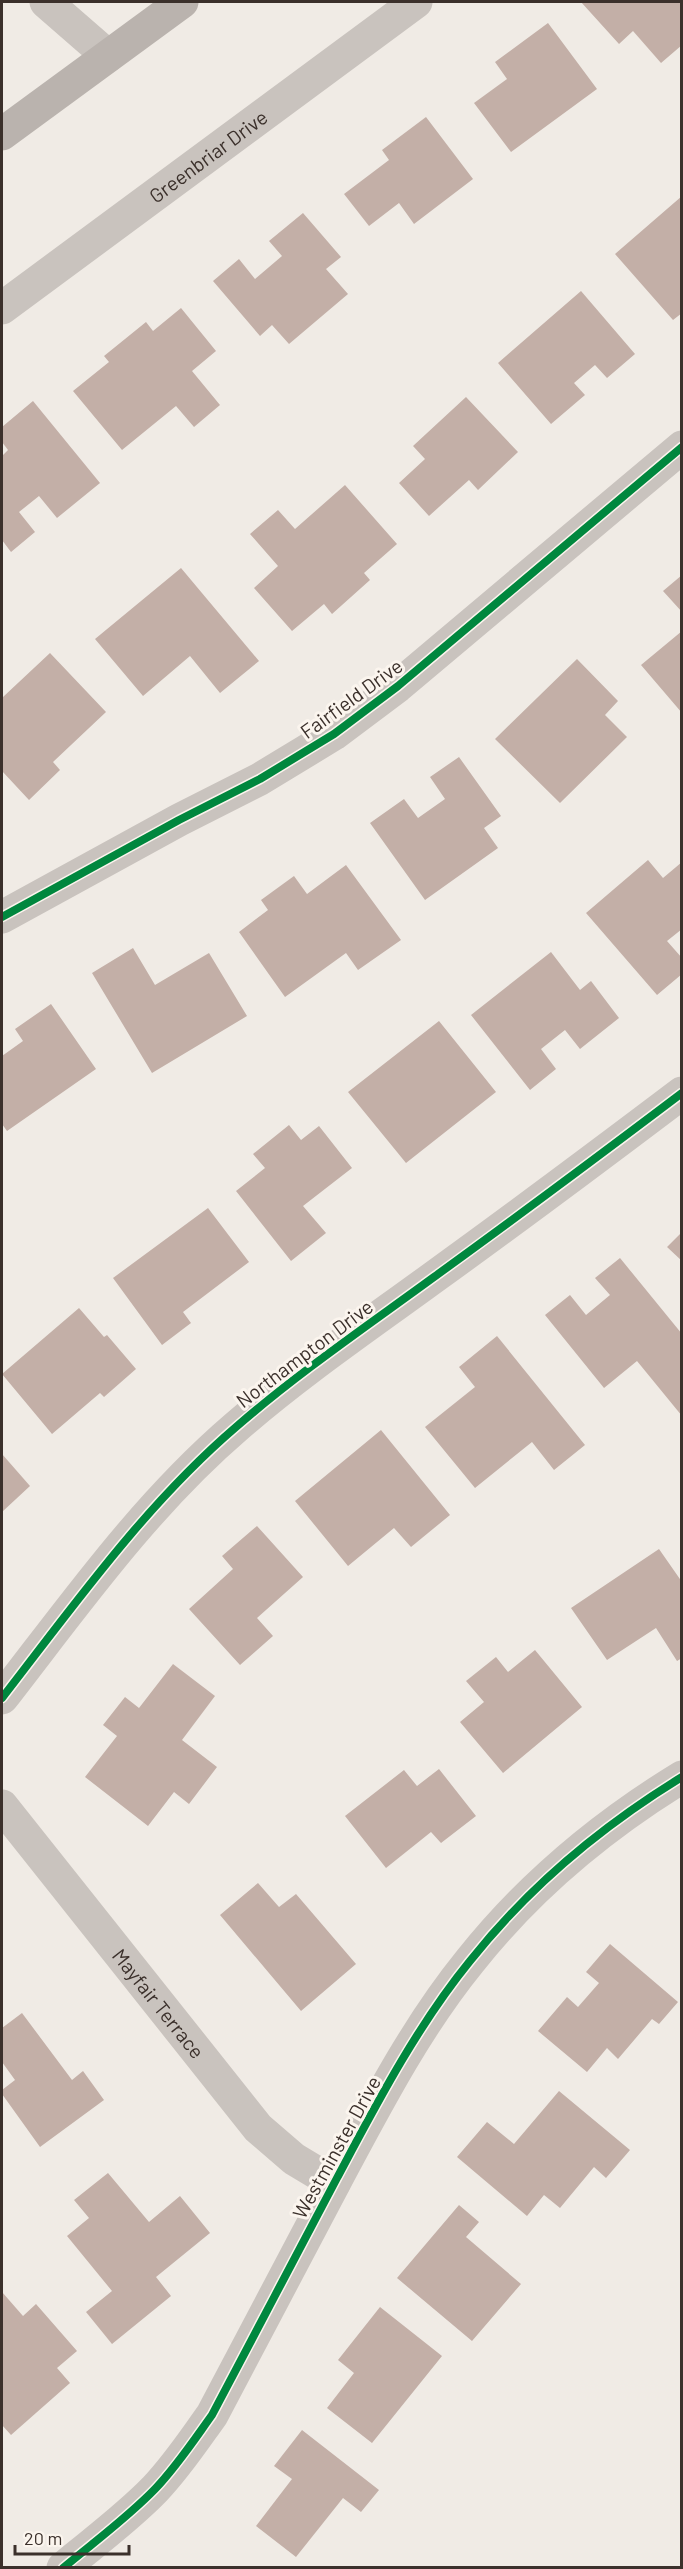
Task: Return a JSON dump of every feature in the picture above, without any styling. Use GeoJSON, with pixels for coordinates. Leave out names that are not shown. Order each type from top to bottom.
{"type":"FeatureCollection","features":[{"type":"Feature","properties":{"kind":"main road"},"geometry":{"type":"LineString","coordinates":[[2,134],[182,2]]}},
{"type":"Feature","properties":{"kind":"street"},"geometry":{"type":"LineString","coordinates":[[46,2],[108,56]]}},
{"type":"Feature","properties":{"kind":"street","name":"Greenbriar Drive"},"geometry":{"type":"LineString","coordinates":[[2,308],[416,2]]}},
{"type":"Feature","properties":{"kind":"street","name":"Fairfield Drive"},"geometry":{"type":"LineString","coordinates":[[2,916],[260,779],[334,734],[398,686],[681,447]]}},
{"type":"Feature","properties":{"kind":"street","name":"Northampton Drive"},"geometry":{"type":"LineString","coordinates":[[2,1698],[118,1549],[176,1484],[235,1427],[315,1363],[681,1093]]}},
{"type":"Feature","properties":{"kind":"street","name":"Westminster Drive"},"geometry":{"type":"LineString","coordinates":[[63,2568],[121,2521],[156,2488],[186,2453],[212,2415],[334,2183],[416,2038],[468,1962],[559,1867],[637,1804],[681,1777]]}},
{"type":"Feature","properties":{"kind":"street","name":"Mayfair Terrace"},"geometry":{"type":"LineString","coordinates":[[2,1806],[258,2128],[294,2159],[334,2183]]}},
{"type":"Feature","properties":{"kind":"building"},"geometry":{"type":"Polygon","coordinates":[[[581,2],[682,2],[682,45],[661,63],[633,31],[619,44],[581,2]]]}},
{"type":"Feature","properties":{"kind":"building"},"geometry":{"type":"Polygon","coordinates":[[[548,23],[597,89],[511,152],[474,103],[507,79],[495,62],[548,23]]]}},
{"type":"Feature","properties":{"kind":"building"},"geometry":{"type":"Polygon","coordinates":[[[426,117],[473,179],[414,224],[399,203],[369,226],[344,194],[389,160],[382,150],[426,117]]]}},
{"type":"Feature","properties":{"kind":"building"},"geometry":{"type":"Polygon","coordinates":[[[682,196],[682,313],[673,320],[615,254],[682,196]]]}},
{"type":"Feature","properties":{"kind":"building"},"geometry":{"type":"Polygon","coordinates":[[[303,213],[341,257],[326,269],[348,294],[289,344],[272,325],[260,336],[213,281],[239,259],[255,279],[282,256],[269,241],[303,213]]]}},
{"type":"Feature","properties":{"kind":"building"},"geometry":{"type":"Polygon","coordinates":[[[581,291],[635,354],[607,378],[595,365],[574,383],[585,395],[551,424],[498,363],[581,291]]]}},
{"type":"Feature","properties":{"kind":"building"},"geometry":{"type":"Polygon","coordinates":[[[181,308],[216,351],[192,371],[220,405],[194,427],[176,406],[122,450],[73,391],[109,362],[104,356],[146,322],[153,331],[181,308]]]}},
{"type":"Feature","properties":{"kind":"building"},"geometry":{"type":"Polygon","coordinates":[[[466,397],[518,452],[478,490],[469,480],[429,516],[399,483],[425,459],[413,446],[466,397]]]}},
{"type":"Feature","properties":{"kind":"building"},"geometry":{"type":"Polygon","coordinates":[[[33,401],[100,483],[57,518],[39,496],[19,512],[35,532],[11,552],[2,540],[2,456],[8,450],[2,442],[2,427],[33,401]]]}},
{"type":"Feature","properties":{"kind":"building"},"geometry":{"type":"Polygon","coordinates":[[[345,485],[397,544],[364,573],[370,580],[332,614],[324,604],[292,631],[254,588],[278,566],[250,534],[278,510],[295,529],[345,485]]]}},
{"type":"Feature","properties":{"kind":"building"},"geometry":{"type":"Polygon","coordinates":[[[181,568],[259,661],[220,693],[190,656],[143,696],[95,639],[181,568]]]}},
{"type":"Feature","properties":{"kind":"building"},"geometry":{"type":"Polygon","coordinates":[[[682,575],[682,612],[663,591],[682,575]]]}},
{"type":"Feature","properties":{"kind":"building"},"geometry":{"type":"Polygon","coordinates":[[[682,631],[682,713],[641,665],[682,631]]]}},
{"type":"Feature","properties":{"kind":"building"},"geometry":{"type":"Polygon","coordinates":[[[50,653],[106,712],[53,762],[60,770],[29,800],[2,771],[2,695],[3,697],[50,653]]]}},
{"type":"Feature","properties":{"kind":"building"},"geometry":{"type":"Polygon","coordinates":[[[577,659],[618,701],[605,715],[627,737],[560,803],[495,739],[577,659]]]}},
{"type":"Feature","properties":{"kind":"building"},"geometry":{"type":"Polygon","coordinates":[[[459,757],[501,816],[484,828],[498,848],[425,900],[370,823],[404,799],[418,818],[445,799],[430,777],[459,757]]]}},
{"type":"Feature","properties":{"kind":"building"},"geometry":{"type":"Polygon","coordinates":[[[648,860],[663,878],[682,862],[682,929],[667,941],[682,958],[682,974],[657,995],[586,913],[648,860]]]}},
{"type":"Feature","properties":{"kind":"building"},"geometry":{"type":"Polygon","coordinates":[[[346,865],[401,940],[358,970],[346,953],[285,997],[239,932],[268,910],[261,900],[294,876],[307,894],[346,865]]]}},
{"type":"Feature","properties":{"kind":"building"},"geometry":{"type":"Polygon","coordinates":[[[133,948],[155,985],[209,953],[247,1016],[152,1073],[92,973],[133,948]]]}},
{"type":"Feature","properties":{"kind":"building"},"geometry":{"type":"Polygon","coordinates":[[[551,952],[580,990],[591,981],[619,1018],[580,1049],[565,1030],[541,1049],[556,1069],[530,1090],[471,1015],[551,952]]]}},
{"type":"Feature","properties":{"kind":"building"},"geometry":{"type":"Polygon","coordinates":[[[51,1004],[96,1069],[7,1131],[2,1124],[2,1056],[23,1041],[15,1029],[51,1004]]]}},
{"type":"Feature","properties":{"kind":"building"},"geometry":{"type":"Polygon","coordinates":[[[439,1021],[496,1092],[406,1163],[348,1092],[439,1021]]]}},
{"type":"Feature","properties":{"kind":"building"},"geometry":{"type":"Polygon","coordinates":[[[289,1125],[301,1140],[319,1126],[352,1168],[303,1206],[326,1233],[291,1261],[236,1191],[265,1168],[253,1154],[289,1125]]]}},
{"type":"Feature","properties":{"kind":"building"},"geometry":{"type":"Polygon","coordinates":[[[208,1208],[249,1262],[183,1312],[191,1323],[162,1345],[113,1278],[208,1208]]]}},
{"type":"Feature","properties":{"kind":"building"},"geometry":{"type":"Polygon","coordinates":[[[682,1232],[682,1261],[667,1247],[682,1232]]]}},
{"type":"Feature","properties":{"kind":"building"},"geometry":{"type":"Polygon","coordinates":[[[620,1258],[682,1334],[682,1416],[637,1361],[604,1388],[545,1315],[570,1295],[586,1315],[610,1295],[595,1278],[620,1258]]]}},
{"type":"Feature","properties":{"kind":"building"},"geometry":{"type":"Polygon","coordinates":[[[79,1308],[104,1337],[107,1335],[136,1369],[104,1397],[100,1393],[52,1434],[2,1374],[79,1308]]]}},
{"type":"Feature","properties":{"kind":"building"},"geometry":{"type":"Polygon","coordinates":[[[497,1336],[585,1445],[554,1470],[532,1442],[475,1488],[425,1427],[475,1387],[459,1367],[497,1336]]]}},
{"type":"Feature","properties":{"kind":"building"},"geometry":{"type":"Polygon","coordinates":[[[381,1430],[450,1515],[411,1547],[394,1528],[348,1566],[295,1501],[381,1430]]]}},
{"type":"Feature","properties":{"kind":"building"},"geometry":{"type":"Polygon","coordinates":[[[2,1454],[30,1486],[2,1512],[2,1454]]]}},
{"type":"Feature","properties":{"kind":"building"},"geometry":{"type":"Polygon","coordinates":[[[257,1526],[303,1577],[257,1618],[273,1636],[240,1665],[189,1609],[233,1569],[222,1556],[257,1526]]]}},
{"type":"Feature","properties":{"kind":"building"},"geometry":{"type":"Polygon","coordinates":[[[659,1549],[682,1582],[682,1658],[677,1661],[656,1628],[607,1660],[571,1608],[659,1549]]]}},
{"type":"Feature","properties":{"kind":"building"},"geometry":{"type":"Polygon","coordinates":[[[535,1650],[582,1707],[503,1773],[460,1722],[484,1702],[466,1681],[496,1657],[508,1672],[535,1650]]]}},
{"type":"Feature","properties":{"kind":"building"},"geometry":{"type":"Polygon","coordinates":[[[173,1664],[215,1696],[182,1740],[217,1767],[189,1804],[174,1792],[148,1826],[85,1777],[117,1736],[103,1725],[125,1697],[139,1708],[173,1664]]]}},
{"type":"Feature","properties":{"kind":"building"},"geometry":{"type":"Polygon","coordinates":[[[439,1769],[476,1816],[441,1843],[431,1832],[386,1868],[345,1816],[404,1770],[417,1786],[439,1769]]]}},
{"type":"Feature","properties":{"kind":"building"},"geometry":{"type":"Polygon","coordinates":[[[258,1883],[279,1907],[296,1894],[356,1964],[301,2011],[220,1915],[258,1883]]]}},
{"type":"Feature","properties":{"kind":"building"},"geometry":{"type":"Polygon","coordinates":[[[610,1944],[678,2002],[659,2024],[652,2019],[618,2059],[607,2048],[587,2072],[538,2031],[567,1997],[578,2007],[599,1983],[586,1972],[610,1944]]]}},
{"type":"Feature","properties":{"kind":"building"},"geometry":{"type":"Polygon","coordinates":[[[22,2013],[72,2080],[83,2071],[104,2100],[40,2147],[2,2094],[2,2090],[15,2080],[2,2062],[2,2028],[22,2013]]]}},
{"type":"Feature","properties":{"kind":"building"},"geometry":{"type":"Polygon","coordinates":[[[559,2091],[630,2150],[606,2178],[594,2167],[560,2208],[544,2195],[527,2216],[457,2157],[487,2122],[514,2144],[559,2091]]]}},
{"type":"Feature","properties":{"kind":"building"},"geometry":{"type":"Polygon","coordinates":[[[108,2173],[149,2222],[180,2196],[210,2233],[156,2277],[171,2296],[112,2344],[86,2312],[112,2291],[67,2236],[89,2218],[74,2200],[108,2173]]]}},
{"type":"Feature","properties":{"kind":"building"},"geometry":{"type":"Polygon","coordinates":[[[459,2205],[479,2222],[466,2237],[521,2284],[472,2341],[397,2278],[459,2205]]]}},
{"type":"Feature","properties":{"kind":"building"},"geometry":{"type":"Polygon","coordinates":[[[2,2292],[23,2316],[36,2304],[77,2351],[57,2368],[70,2383],[11,2435],[2,2425],[2,2292]]]}},
{"type":"Feature","properties":{"kind":"building"},"geometry":{"type":"Polygon","coordinates":[[[380,2307],[442,2356],[372,2443],[327,2408],[354,2373],[338,2360],[380,2307]]]}},
{"type":"Feature","properties":{"kind":"building"},"geometry":{"type":"Polygon","coordinates":[[[302,2430],[379,2490],[361,2512],[343,2498],[296,2557],[256,2526],[292,2479],[274,2466],[302,2430]]]}},
{"type":"Feature","properties":{"kind":"cycle path"},"geometry":{"type":"LineString","coordinates":[[2,917],[179,820],[260,779],[334,734],[398,686],[682,447]]}},
{"type":"Feature","properties":{"kind":"cycle path"},"geometry":{"type":"LineString","coordinates":[[2,1698],[141,1522],[171,1489],[236,1427],[308,1369],[682,1093]]}},
{"type":"Feature","properties":{"kind":"cycle path"},"geometry":{"type":"LineString","coordinates":[[63,2568],[122,2520],[155,2489],[212,2415],[383,2094],[432,2012],[470,1961],[516,1908],[568,1860],[623,1816],[682,1777]]}}]}
